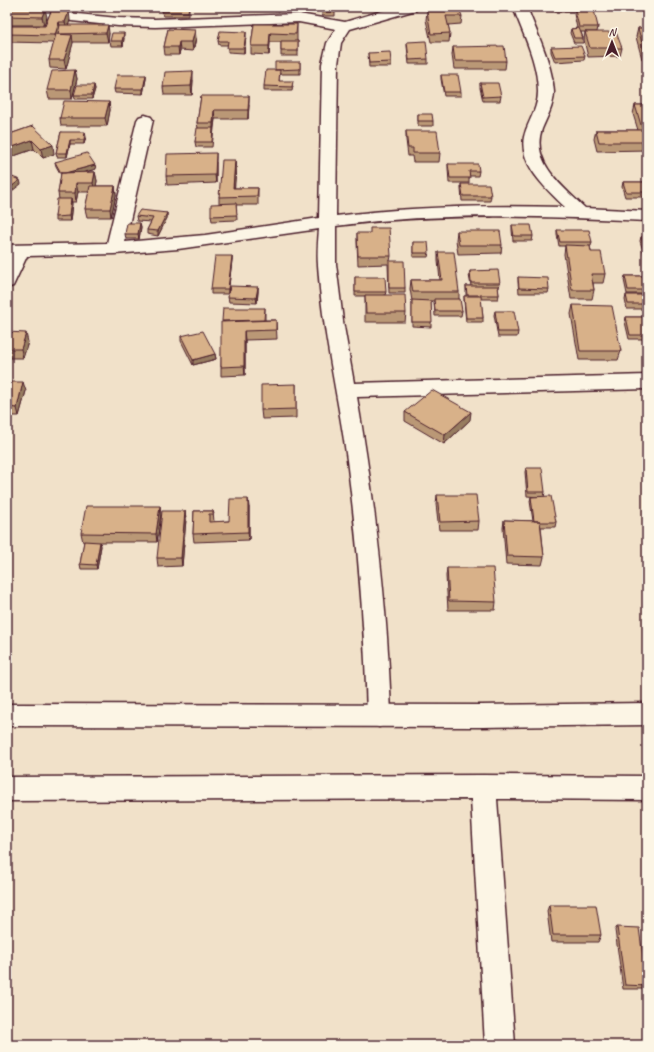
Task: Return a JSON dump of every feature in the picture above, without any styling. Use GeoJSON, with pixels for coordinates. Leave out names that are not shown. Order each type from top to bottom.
{"type":"FeatureCollection","features":[{"type":"Feature","properties":{"kind":"street"},"geometry":{"type":"LineString","coordinates":[[7,10],[60,17],[118,22],[155,23],[284,18],[321,21],[344,26],[411,7]]}},
{"type":"Feature","properties":{"kind":"street"},"geometry":{"type":"LineString","coordinates":[[520,7],[534,41],[545,82],[546,96],[542,113],[531,140],[532,155],[539,168],[579,212]]}},
{"type":"Feature","properties":{"kind":"street"},"geometry":{"type":"LineString","coordinates":[[344,26],[334,43],[330,64],[326,222],[327,264],[357,459],[368,549],[377,646],[379,716]]}},
{"type":"Feature","properties":{"kind":"street"},"geometry":{"type":"LineString","coordinates":[[115,248],[145,120]]}},
{"type":"Feature","properties":{"kind":"street"},"geometry":{"type":"LineString","coordinates":[[7,282],[14,250],[115,248],[176,244],[228,238],[326,222],[392,215],[452,212],[579,212],[647,216]]}},
{"type":"Feature","properties":{"kind":"street"},"geometry":{"type":"LineString","coordinates":[[346,390],[647,382]]}},
{"type":"Feature","properties":{"kind":"street"},"geometry":{"type":"LineString","coordinates":[[7,715],[379,716],[647,714]]}},
{"type":"Feature","properties":{"kind":"street"},"geometry":{"type":"LineString","coordinates":[[7,789],[483,787],[647,788]]}},
{"type":"Feature","properties":{"kind":"street"},"geometry":{"type":"LineString","coordinates":[[483,787],[500,1045]]}},
{"type":"Feature","properties":{"kind":"building"},"geometry":{"type":"Polygon","coordinates":[[[163,7],[189,7],[188,12],[162,12],[163,7]]]}},
{"type":"Feature","properties":{"kind":"building"},"geometry":{"type":"Polygon","coordinates":[[[322,7],[335,7],[335,12],[322,12],[322,7]]]}},
{"type":"Feature","properties":{"kind":"building"},"geometry":{"type":"Polygon","coordinates":[[[7,9],[45,9],[42,17],[7,16],[7,9]]]}},
{"type":"Feature","properties":{"kind":"building"},"geometry":{"type":"Polygon","coordinates":[[[575,10],[594,10],[598,27],[579,27],[575,10]]]}},
{"type":"Feature","properties":{"kind":"building"},"geometry":{"type":"Polygon","coordinates":[[[51,11],[69,11],[65,22],[59,22],[55,35],[7,34],[7,26],[45,26],[51,11]]]}},
{"type":"Feature","properties":{"kind":"building"},"geometry":{"type":"Polygon","coordinates":[[[427,11],[460,11],[462,16],[446,16],[450,33],[431,34],[427,11]]]}},
{"type":"Feature","properties":{"kind":"building"},"geometry":{"type":"Polygon","coordinates":[[[254,24],[297,24],[296,34],[270,33],[269,46],[251,46],[254,24]]]}},
{"type":"Feature","properties":{"kind":"building"},"geometry":{"type":"Polygon","coordinates":[[[60,25],[108,25],[106,33],[58,34],[60,25]]]}},
{"type":"Feature","properties":{"kind":"building"},"geometry":{"type":"Polygon","coordinates":[[[579,28],[583,38],[574,38],[571,29],[579,28]]]}},
{"type":"Feature","properties":{"kind":"building"},"geometry":{"type":"Polygon","coordinates":[[[638,28],[647,28],[647,51],[644,51],[638,28]]]}},
{"type":"Feature","properties":{"kind":"building"},"geometry":{"type":"Polygon","coordinates":[[[168,29],[195,30],[192,42],[179,42],[178,47],[164,47],[168,29]]]}},
{"type":"Feature","properties":{"kind":"building"},"geometry":{"type":"Polygon","coordinates":[[[220,31],[246,32],[244,48],[227,48],[228,41],[218,41],[220,31]]]}},
{"type":"Feature","properties":{"kind":"building"},"geometry":{"type":"Polygon","coordinates":[[[585,32],[616,32],[622,48],[590,48],[585,32]]]}},
{"type":"Feature","properties":{"kind":"building"},"geometry":{"type":"Polygon","coordinates":[[[112,33],[124,33],[122,41],[110,41],[112,33]]]}},
{"type":"Feature","properties":{"kind":"building"},"geometry":{"type":"Polygon","coordinates":[[[56,34],[72,35],[64,60],[49,60],[56,34]]]}},
{"type":"Feature","properties":{"kind":"building"},"geometry":{"type":"Polygon","coordinates":[[[281,41],[298,41],[298,51],[281,51],[281,41]]]}},
{"type":"Feature","properties":{"kind":"building"},"geometry":{"type":"Polygon","coordinates":[[[426,41],[428,59],[409,60],[407,42],[426,41]]]}},
{"type":"Feature","properties":{"kind":"building"},"geometry":{"type":"Polygon","coordinates":[[[504,46],[506,61],[455,61],[453,47],[504,46]]]}},
{"type":"Feature","properties":{"kind":"building"},"geometry":{"type":"Polygon","coordinates":[[[581,46],[585,56],[555,57],[551,47],[581,46]]]}},
{"type":"Feature","properties":{"kind":"building"},"geometry":{"type":"Polygon","coordinates":[[[390,52],[391,62],[369,63],[368,53],[390,52]]]}},
{"type":"Feature","properties":{"kind":"building"},"geometry":{"type":"Polygon","coordinates":[[[275,62],[300,62],[300,69],[275,70],[275,62]]]}},
{"type":"Feature","properties":{"kind":"building"},"geometry":{"type":"Polygon","coordinates":[[[75,70],[71,90],[47,90],[52,71],[75,70]]]}},
{"type":"Feature","properties":{"kind":"building"},"geometry":{"type":"Polygon","coordinates":[[[266,70],[280,70],[279,81],[293,81],[292,87],[264,86],[266,70]]]}},
{"type":"Feature","properties":{"kind":"building"},"geometry":{"type":"Polygon","coordinates":[[[193,71],[191,86],[163,87],[165,72],[193,71]]]}},
{"type":"Feature","properties":{"kind":"building"},"geometry":{"type":"Polygon","coordinates":[[[117,75],[146,75],[143,89],[114,89],[117,75]]]}},
{"type":"Feature","properties":{"kind":"building"},"geometry":{"type":"Polygon","coordinates":[[[441,75],[458,75],[461,92],[444,92],[441,75]]]}},
{"type":"Feature","properties":{"kind":"building"},"geometry":{"type":"Polygon","coordinates":[[[480,83],[498,83],[501,96],[483,97],[480,83]]]}},
{"type":"Feature","properties":{"kind":"building"},"geometry":{"type":"Polygon","coordinates":[[[77,85],[94,85],[92,95],[74,95],[77,85]]]}},
{"type":"Feature","properties":{"kind":"building"},"geometry":{"type":"Polygon","coordinates":[[[201,96],[249,96],[248,110],[214,110],[213,123],[197,123],[201,96]]]}},
{"type":"Feature","properties":{"kind":"building"},"geometry":{"type":"Polygon","coordinates":[[[64,101],[109,102],[105,118],[60,118],[64,101]]]}},
{"type":"Feature","properties":{"kind":"building"},"geometry":{"type":"Polygon","coordinates":[[[635,105],[647,105],[647,125],[641,125],[635,105]]]}},
{"type":"Feature","properties":{"kind":"building"},"geometry":{"type":"Polygon","coordinates":[[[418,114],[432,114],[433,121],[418,121],[418,114]]]}},
{"type":"Feature","properties":{"kind":"building"},"geometry":{"type":"Polygon","coordinates":[[[33,126],[53,145],[41,149],[32,140],[7,149],[7,135],[33,126]]]}},
{"type":"Feature","properties":{"kind":"building"},"geometry":{"type":"Polygon","coordinates":[[[197,128],[213,128],[212,142],[195,142],[197,128]]]}},
{"type":"Feature","properties":{"kind":"building"},"geometry":{"type":"Polygon","coordinates":[[[596,130],[646,130],[647,142],[599,142],[596,130]]]}},
{"type":"Feature","properties":{"kind":"building"},"geometry":{"type":"Polygon","coordinates":[[[406,131],[437,131],[440,153],[413,153],[413,148],[408,148],[406,131]]]}},
{"type":"Feature","properties":{"kind":"building"},"geometry":{"type":"Polygon","coordinates":[[[61,132],[85,132],[84,140],[70,140],[67,153],[56,153],[61,132]]]}},
{"type":"Feature","properties":{"kind":"building"},"geometry":{"type":"Polygon","coordinates":[[[87,153],[95,165],[61,173],[55,162],[87,153]]]}},
{"type":"Feature","properties":{"kind":"building"},"geometry":{"type":"Polygon","coordinates":[[[216,153],[215,175],[166,176],[167,154],[216,153]]]}},
{"type":"Feature","properties":{"kind":"building"},"geometry":{"type":"Polygon","coordinates":[[[222,160],[235,160],[233,188],[258,188],[257,196],[219,197],[222,160]]]}},
{"type":"Feature","properties":{"kind":"building"},"geometry":{"type":"Polygon","coordinates":[[[448,164],[478,164],[479,171],[469,171],[470,178],[450,178],[448,164]]]}},
{"type":"Feature","properties":{"kind":"building"},"geometry":{"type":"Polygon","coordinates":[[[95,172],[93,183],[76,183],[75,193],[58,193],[61,173],[95,172]]]}},
{"type":"Feature","properties":{"kind":"building"},"geometry":{"type":"Polygon","coordinates":[[[7,175],[20,180],[7,190],[7,175]]]}},
{"type":"Feature","properties":{"kind":"building"},"geometry":{"type":"Polygon","coordinates":[[[623,182],[647,182],[647,192],[626,192],[623,182]]]}},
{"type":"Feature","properties":{"kind":"building"},"geometry":{"type":"Polygon","coordinates":[[[461,184],[489,184],[491,196],[463,196],[461,184]]]}},
{"type":"Feature","properties":{"kind":"building"},"geometry":{"type":"Polygon","coordinates":[[[90,186],[115,186],[110,209],[85,209],[90,186]]]}},
{"type":"Feature","properties":{"kind":"building"},"geometry":{"type":"Polygon","coordinates":[[[57,199],[71,199],[69,216],[55,217],[57,199]]]}},
{"type":"Feature","properties":{"kind":"building"},"geometry":{"type":"Polygon","coordinates":[[[236,203],[237,215],[211,216],[211,204],[236,203]]]}},
{"type":"Feature","properties":{"kind":"building"},"geometry":{"type":"Polygon","coordinates":[[[140,210],[167,213],[158,231],[147,230],[153,218],[136,216],[140,210]]]}},
{"type":"Feature","properties":{"kind":"building"},"geometry":{"type":"Polygon","coordinates":[[[127,223],[140,223],[138,234],[125,234],[127,223]]]}},
{"type":"Feature","properties":{"kind":"building"},"geometry":{"type":"Polygon","coordinates":[[[512,225],[531,225],[533,236],[514,236],[512,225]]]}},
{"type":"Feature","properties":{"kind":"building"},"geometry":{"type":"Polygon","coordinates":[[[370,228],[389,228],[391,256],[358,256],[357,233],[370,233],[370,228]]]}},
{"type":"Feature","properties":{"kind":"building"},"geometry":{"type":"Polygon","coordinates":[[[557,230],[589,230],[592,242],[560,242],[557,230]]]}},
{"type":"Feature","properties":{"kind":"building"},"geometry":{"type":"Polygon","coordinates":[[[457,231],[500,231],[502,245],[459,245],[457,231]]]}},
{"type":"Feature","properties":{"kind":"building"},"geometry":{"type":"Polygon","coordinates":[[[641,237],[647,237],[647,256],[641,237]]]}},
{"type":"Feature","properties":{"kind":"building"},"geometry":{"type":"Polygon","coordinates":[[[413,242],[428,242],[429,253],[413,253],[413,242]]]}},
{"type":"Feature","properties":{"kind":"building"},"geometry":{"type":"Polygon","coordinates":[[[565,245],[590,246],[591,252],[601,252],[605,274],[591,274],[594,290],[572,290],[565,245]]]}},
{"type":"Feature","properties":{"kind":"building"},"geometry":{"type":"Polygon","coordinates":[[[438,252],[454,252],[459,292],[413,292],[411,280],[442,280],[438,252]]]}},
{"type":"Feature","properties":{"kind":"building"},"geometry":{"type":"Polygon","coordinates":[[[215,256],[232,256],[228,289],[211,289],[215,256]]]}},
{"type":"Feature","properties":{"kind":"building"},"geometry":{"type":"Polygon","coordinates":[[[389,261],[404,261],[405,288],[389,288],[389,261]]]}},
{"type":"Feature","properties":{"kind":"building"},"geometry":{"type":"Polygon","coordinates":[[[498,270],[500,283],[471,283],[470,271],[498,270]]]}},
{"type":"Feature","properties":{"kind":"building"},"geometry":{"type":"Polygon","coordinates":[[[625,276],[647,276],[647,290],[628,290],[625,276]]]}},
{"type":"Feature","properties":{"kind":"building"},"geometry":{"type":"Polygon","coordinates":[[[355,277],[385,277],[386,292],[355,292],[355,277]]]}},
{"type":"Feature","properties":{"kind":"building"},"geometry":{"type":"Polygon","coordinates":[[[518,277],[548,278],[549,289],[519,288],[518,277]]]}},
{"type":"Feature","properties":{"kind":"building"},"geometry":{"type":"Polygon","coordinates":[[[230,286],[258,287],[256,298],[228,297],[230,286]]]}},
{"type":"Feature","properties":{"kind":"building"},"geometry":{"type":"Polygon","coordinates":[[[466,286],[498,286],[499,295],[467,295],[466,286]]]}},
{"type":"Feature","properties":{"kind":"building"},"geometry":{"type":"Polygon","coordinates":[[[365,295],[405,295],[406,313],[366,313],[365,295]]]}},
{"type":"Feature","properties":{"kind":"building"},"geometry":{"type":"Polygon","coordinates":[[[626,295],[647,295],[647,304],[628,304],[626,295]]]}},
{"type":"Feature","properties":{"kind":"building"},"geometry":{"type":"Polygon","coordinates":[[[464,296],[481,296],[483,318],[466,318],[464,296]]]}},
{"type":"Feature","properties":{"kind":"building"},"geometry":{"type":"Polygon","coordinates":[[[434,299],[460,299],[462,311],[435,311],[434,299]]]}},
{"type":"Feature","properties":{"kind":"building"},"geometry":{"type":"Polygon","coordinates":[[[412,300],[431,301],[432,322],[412,322],[412,300]]]}},
{"type":"Feature","properties":{"kind":"building"},"geometry":{"type":"Polygon","coordinates":[[[573,305],[612,306],[621,351],[580,351],[573,305]]]}},
{"type":"Feature","properties":{"kind":"building"},"geometry":{"type":"Polygon","coordinates":[[[223,308],[265,308],[264,320],[222,321],[223,308]]]}},
{"type":"Feature","properties":{"kind":"building"},"geometry":{"type":"Polygon","coordinates":[[[495,311],[514,311],[518,332],[498,332],[495,311]]]}},
{"type":"Feature","properties":{"kind":"building"},"geometry":{"type":"Polygon","coordinates":[[[626,317],[647,317],[647,335],[630,335],[626,317]]]}},
{"type":"Feature","properties":{"kind":"building"},"geometry":{"type":"Polygon","coordinates":[[[276,320],[276,330],[244,331],[244,366],[221,367],[221,322],[276,320]]]}},
{"type":"Feature","properties":{"kind":"building"},"geometry":{"type":"Polygon","coordinates":[[[203,331],[215,354],[193,360],[181,336],[203,331]]]}},
{"type":"Feature","properties":{"kind":"building"},"geometry":{"type":"Polygon","coordinates":[[[7,332],[26,333],[21,349],[7,349],[7,332]]]}},
{"type":"Feature","properties":{"kind":"building"},"geometry":{"type":"Polygon","coordinates":[[[7,382],[23,382],[17,408],[7,407],[7,382]]]}},
{"type":"Feature","properties":{"kind":"building"},"geometry":{"type":"Polygon","coordinates":[[[296,384],[296,409],[261,410],[261,385],[296,384]]]}},
{"type":"Feature","properties":{"kind":"building"},"geometry":{"type":"Polygon","coordinates":[[[432,390],[471,412],[445,435],[405,412],[432,390]]]}},
{"type":"Feature","properties":{"kind":"building"},"geometry":{"type":"Polygon","coordinates":[[[526,468],[542,468],[545,492],[528,492],[526,468]]]}},
{"type":"Feature","properties":{"kind":"building"},"geometry":{"type":"Polygon","coordinates":[[[437,495],[476,495],[479,521],[440,522],[437,495]]]}},
{"type":"Feature","properties":{"kind":"building"},"geometry":{"type":"Polygon","coordinates":[[[551,496],[556,522],[534,521],[531,497],[551,496]]]}},
{"type":"Feature","properties":{"kind":"building"},"geometry":{"type":"Polygon","coordinates":[[[230,499],[248,499],[248,532],[193,534],[194,511],[213,511],[214,514],[209,514],[209,522],[229,521],[230,499]]]}},
{"type":"Feature","properties":{"kind":"building"},"geometry":{"type":"Polygon","coordinates":[[[86,506],[160,506],[156,534],[81,533],[86,506]]]}},
{"type":"Feature","properties":{"kind":"building"},"geometry":{"type":"Polygon","coordinates":[[[162,511],[185,511],[181,558],[157,558],[162,511]]]}},
{"type":"Feature","properties":{"kind":"building"},"geometry":{"type":"Polygon","coordinates":[[[504,520],[540,521],[544,557],[507,556],[504,520]]]}},
{"type":"Feature","properties":{"kind":"building"},"geometry":{"type":"Polygon","coordinates":[[[84,541],[100,542],[96,565],[80,564],[84,541]]]}},
{"type":"Feature","properties":{"kind":"building"},"geometry":{"type":"Polygon","coordinates":[[[447,568],[493,568],[496,602],[449,601],[447,568]]]}},
{"type":"Feature","properties":{"kind":"building"},"geometry":{"type":"Polygon","coordinates":[[[549,905],[596,905],[601,935],[553,935],[549,905]]]}},
{"type":"Feature","properties":{"kind":"building"},"geometry":{"type":"Polygon","coordinates":[[[617,927],[639,928],[647,986],[625,985],[617,927]]]}}]}
